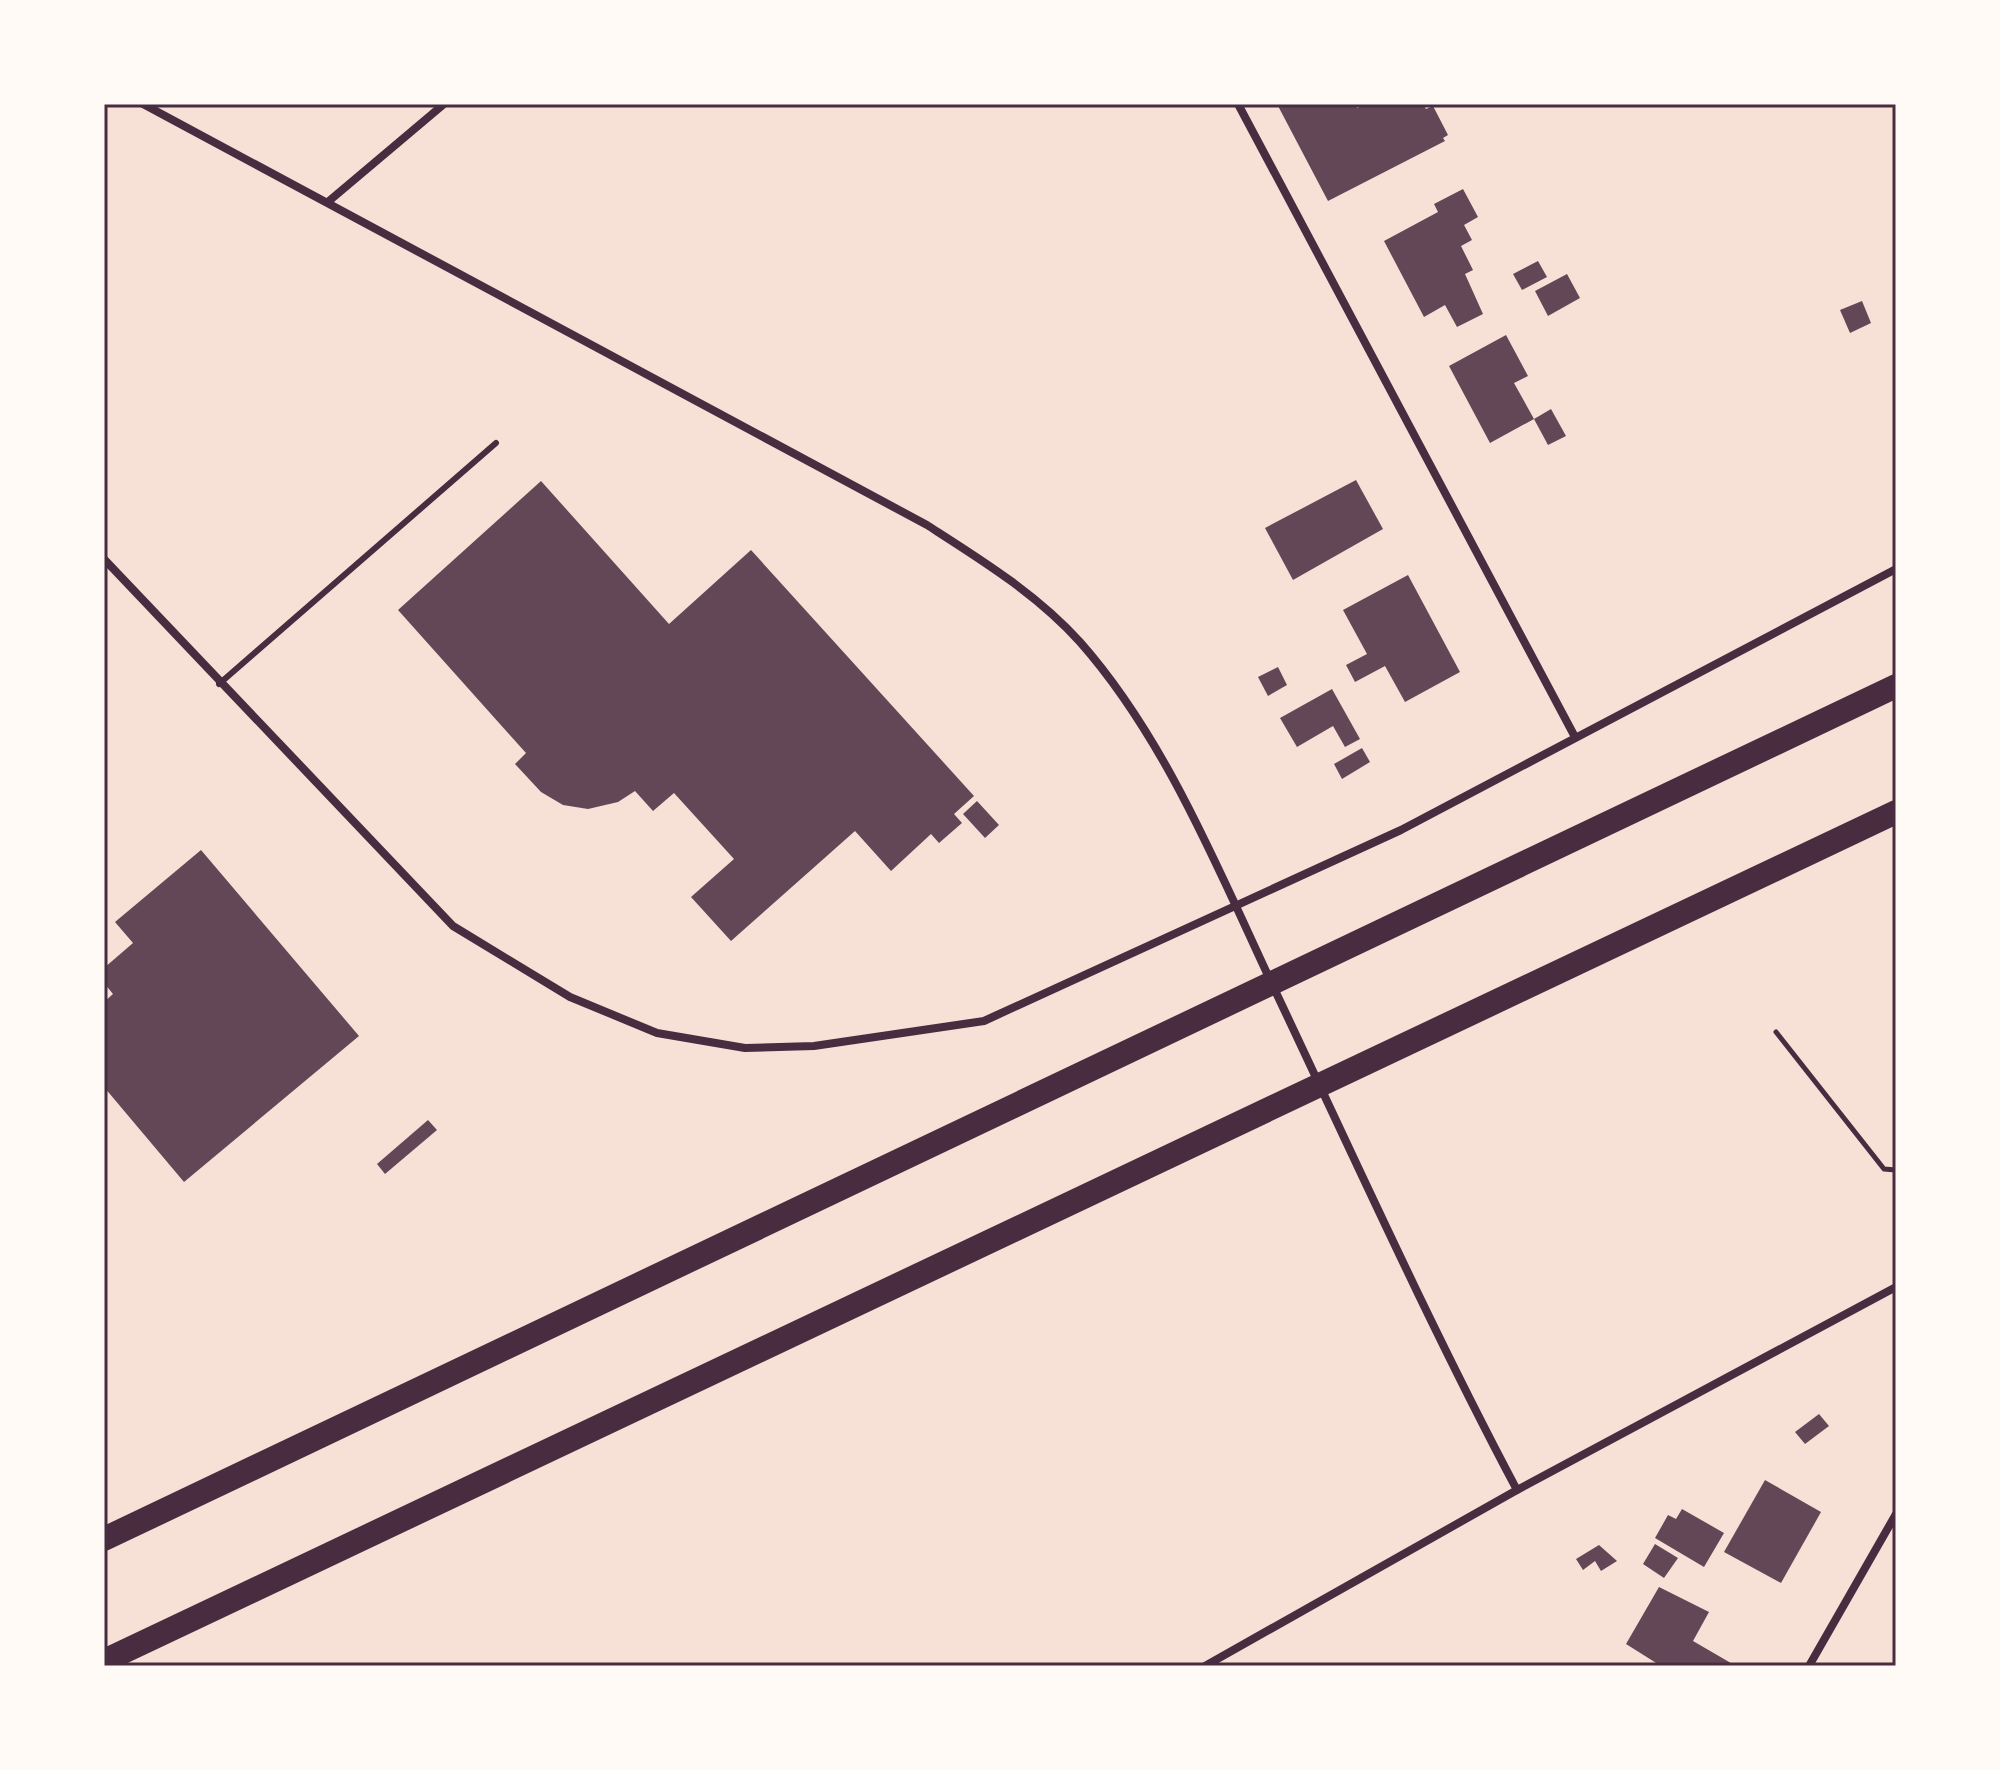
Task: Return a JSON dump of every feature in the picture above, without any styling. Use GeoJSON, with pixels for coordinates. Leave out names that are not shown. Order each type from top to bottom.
{"type":"FeatureCollection","features":[{"type":"Feature","properties":{"kind":"highway"},"geometry":{"type":"LineString","coordinates":[[104,1539],[1896,686]]}},
{"type":"Feature","properties":{"kind":"highway"},"geometry":{"type":"LineString","coordinates":[[104,1661],[1896,812]]}},
{"type":"Feature","properties":{"kind":"street"},"geometry":{"type":"LineString","coordinates":[[143,104],[329,201],[927,525],[1036,600],[1080,642],[1129,709],[1191,811],[1398,1252],[1517,1490]]}},
{"type":"Feature","properties":{"kind":"street"},"geometry":{"type":"LineString","coordinates":[[329,201],[444,104]]}},
{"type":"Feature","properties":{"kind":"street"},"geometry":{"type":"LineString","coordinates":[[1238,104],[1575,737]]}},
{"type":"Feature","properties":{"kind":"street"},"geometry":{"type":"LineString","coordinates":[[104,559],[219,684],[453,926],[570,997],[657,1033],[745,1048],[814,1046],[984,1021],[1401,830],[1896,569]]}},
{"type":"Feature","properties":{"kind":"street"},"geometry":{"type":"LineString","coordinates":[[1205,1666],[1517,1490],[1896,1287]]}},
{"type":"Feature","properties":{"kind":"street"},"geometry":{"type":"LineString","coordinates":[[1809,1666],[1896,1514]]}},
{"type":"Feature","properties":{"kind":"lane"},"geometry":{"type":"LineString","coordinates":[[219,684],[496,443]]}},
{"type":"Feature","properties":{"kind":"path"},"geometry":{"type":"LineString","coordinates":[[1776,1032],[1884,1169],[1896,1170]]}},
{"type":"Feature","properties":{"kind":"building"},"geometry":{"type":"Polygon","coordinates":[[[1277,104],[1355,104],[1357,108],[1366,104],[1423,104],[1426,109],[1433,106],[1448,135],[1443,138],[1445,141],[1328,201],[1277,104]]]}},
{"type":"Feature","properties":{"kind":"building"},"geometry":{"type":"Polygon","coordinates":[[[1463,189],[1478,217],[1464,225],[1472,240],[1461,246],[1473,270],[1465,274],[1483,314],[1457,327],[1445,305],[1424,317],[1384,241],[1438,212],[1434,204],[1463,189]]]}},
{"type":"Feature","properties":{"kind":"building"},"geometry":{"type":"Polygon","coordinates":[[[1538,261],[1547,277],[1522,290],[1513,274],[1538,261]]]}},
{"type":"Feature","properties":{"kind":"building"},"geometry":{"type":"Polygon","coordinates":[[[1567,274],[1580,298],[1548,316],[1535,291],[1567,274]]]}},
{"type":"Feature","properties":{"kind":"building"},"geometry":{"type":"Polygon","coordinates":[[[1862,301],[1871,323],[1850,333],[1840,310],[1862,301]]]}},
{"type":"Feature","properties":{"kind":"building"},"geometry":{"type":"Polygon","coordinates":[[[1506,335],[1528,376],[1514,383],[1534,419],[1490,443],[1449,366],[1506,335]]]}},
{"type":"Feature","properties":{"kind":"building"},"geometry":{"type":"Polygon","coordinates":[[[1551,409],[1566,436],[1548,445],[1534,419],[1551,409]]]}},
{"type":"Feature","properties":{"kind":"building"},"geometry":{"type":"Polygon","coordinates":[[[1356,480],[1383,529],[1293,580],[1265,528],[1356,480]]]}},
{"type":"Feature","properties":{"kind":"building"},"geometry":{"type":"Polygon","coordinates":[[[541,481],[669,624],[751,550],[974,796],[954,814],[962,823],[939,843],[931,834],[891,871],[855,831],[731,941],[691,897],[734,859],[674,793],[653,811],[635,791],[618,802],[588,809],[563,805],[541,792],[515,764],[526,753],[398,610],[541,481]]]}},
{"type":"Feature","properties":{"kind":"building"},"geometry":{"type":"Polygon","coordinates":[[[1408,575],[1460,672],[1405,702],[1385,666],[1355,682],[1346,665],[1367,654],[1343,610],[1408,575]]]}},
{"type":"Feature","properties":{"kind":"building"},"geometry":{"type":"Polygon","coordinates":[[[1278,667],[1287,685],[1268,696],[1258,677],[1278,667]]]}},
{"type":"Feature","properties":{"kind":"building"},"geometry":{"type":"Polygon","coordinates":[[[1332,689],[1360,739],[1345,747],[1333,726],[1297,747],[1280,718],[1332,689]]]}},
{"type":"Feature","properties":{"kind":"building"},"geometry":{"type":"Polygon","coordinates":[[[1362,748],[1370,762],[1342,779],[1334,764],[1362,748]]]}},
{"type":"Feature","properties":{"kind":"building"},"geometry":{"type":"Polygon","coordinates":[[[977,801],[999,825],[985,838],[963,814],[977,801]]]}},
{"type":"Feature","properties":{"kind":"building"},"geometry":{"type":"Polygon","coordinates":[[[201,850],[359,1036],[184,1182],[104,1087],[104,1002],[113,994],[104,983],[104,968],[133,943],[115,922],[201,850]]]}},
{"type":"Feature","properties":{"kind":"building"},"geometry":{"type":"Polygon","coordinates":[[[428,1120],[437,1130],[385,1174],[377,1164],[428,1120]]]}},
{"type":"Feature","properties":{"kind":"building"},"geometry":{"type":"Polygon","coordinates":[[[1819,1414],[1829,1426],[1805,1444],[1795,1432],[1819,1414]]]}},
{"type":"Feature","properties":{"kind":"building"},"geometry":{"type":"Polygon","coordinates":[[[1765,1480],[1821,1512],[1781,1583],[1724,1552],[1765,1480]]]}},
{"type":"Feature","properties":{"kind":"building"},"geometry":{"type":"Polygon","coordinates":[[[1682,1509],[1724,1533],[1704,1567],[1655,1538],[1668,1515],[1676,1519],[1682,1509]]]}},
{"type":"Feature","properties":{"kind":"building"},"geometry":{"type":"Polygon","coordinates":[[[1655,1544],[1678,1558],[1664,1578],[1643,1564],[1655,1544]]]}},
{"type":"Feature","properties":{"kind":"building"},"geometry":{"type":"Polygon","coordinates":[[[1599,1545],[1617,1561],[1601,1571],[1595,1561],[1583,1570],[1576,1559],[1599,1545]]]}},
{"type":"Feature","properties":{"kind":"building"},"geometry":{"type":"Polygon","coordinates":[[[1659,1587],[1709,1612],[1693,1641],[1736,1666],[1661,1666],[1626,1644],[1659,1587]]]}}]}
